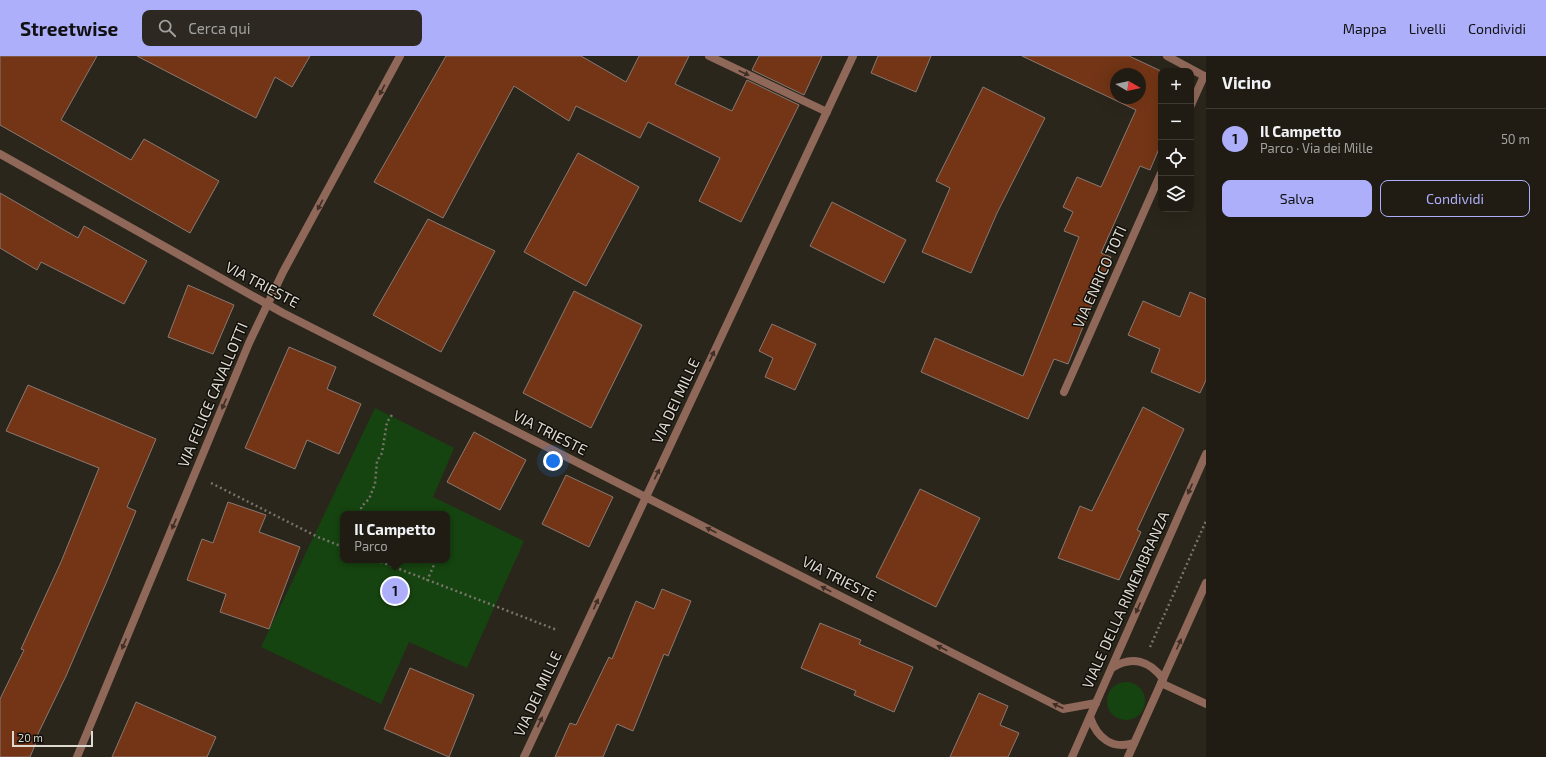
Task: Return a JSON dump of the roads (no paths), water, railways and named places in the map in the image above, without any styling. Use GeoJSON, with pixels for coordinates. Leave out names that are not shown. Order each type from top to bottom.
{"type":"FeatureCollection","features":[{"type":"Feature","properties":{"kind":"street","name":"VIA FELICE CAVALLOTTI"},"geometry":{"type":"LineString","coordinates":[[78,757],[249,343],[283,272],[400,56]]}},
{"type":"Feature","properties":{"kind":"street"},"geometry":{"type":"LineString","coordinates":[[709,56],[827,112]]}},
{"type":"Feature","properties":{"kind":"street","name":"VIA DEI MILLE"},"geometry":{"type":"LineString","coordinates":[[524,757],[853,56]]}},
{"type":"Feature","properties":{"kind":"street"},"geometry":{"type":"LineString","coordinates":[[1167,56],[1205,76],[1191,104]]}},
{"type":"Feature","properties":{"kind":"street","name":"VIA TRIESTE"},"geometry":{"type":"LineString","coordinates":[[0,154],[268,304],[1063,709],[1096,703]]}},
{"type":"Feature","properties":{"kind":"street","name":"VIA ENRICO TOTI"},"geometry":{"type":"LineString","coordinates":[[1064,392],[1160,176]]}},
{"type":"Feature","properties":{"kind":"street","name":"VIALE DELLA RIMEMBRANZA"},"geometry":{"type":"LineString","coordinates":[[1072,757],[1206,454]]}},
{"type":"Feature","properties":{"kind":"street"},"geometry":{"type":"LineString","coordinates":[[1128,757],[1206,583]]}},
{"type":"Feature","properties":{"kind":"street"},"geometry":{"type":"LineString","coordinates":[[1112,668],[1121,662],[1135,661],[1151,666],[1162,681],[1206,704]]}},
{"type":"Feature","properties":{"kind":"street"},"geometry":{"type":"LineString","coordinates":[[1090,717],[1093,727],[1099,735],[1107,741],[1126,746],[1134,743]]}},
{"type":"Feature","properties":{"kind":"place","name":"Il Campetto"},"geometry":{"type":"Point","coordinates":[395,591]}}]}
